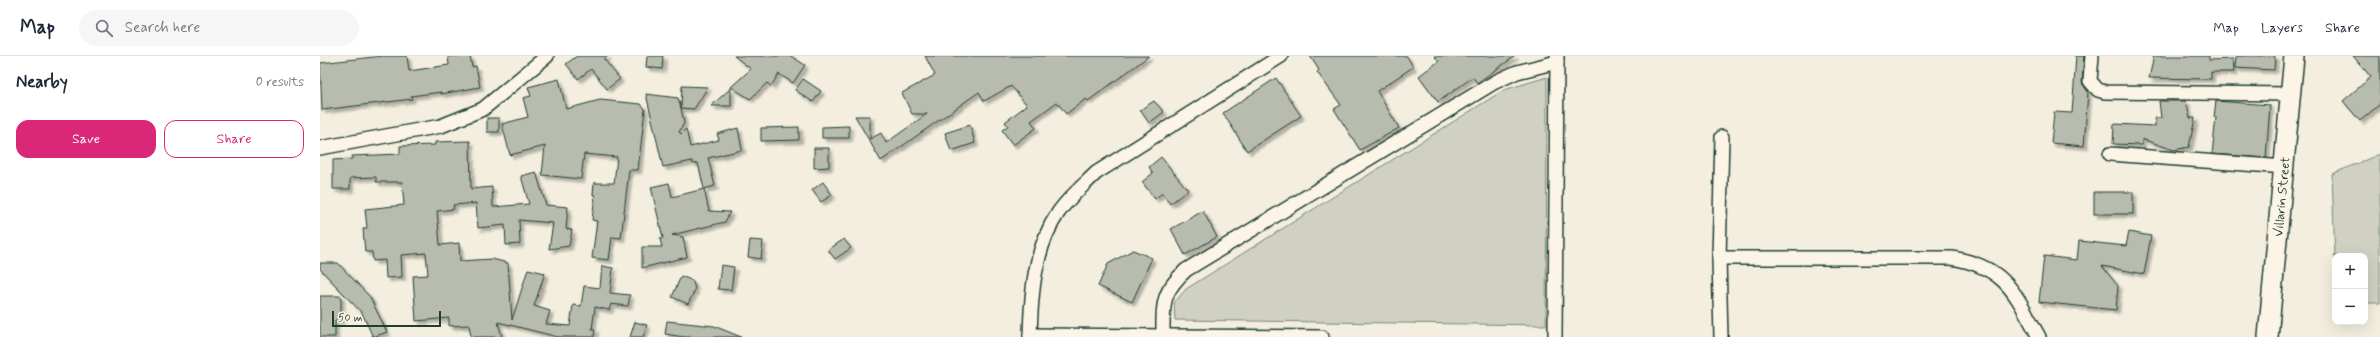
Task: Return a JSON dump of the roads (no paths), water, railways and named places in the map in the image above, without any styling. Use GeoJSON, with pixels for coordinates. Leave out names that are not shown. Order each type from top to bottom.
{"type":"FeatureCollection","features":[{"type":"Feature","properties":{"kind":"main road","name":"Villarin Street"},"geometry":{"type":"LineString","coordinates":[[2268,337],[2285,167],[2294,56]]}},
{"type":"Feature","properties":{"kind":"street"},"geometry":{"type":"LineString","coordinates":[[320,148],[440,126],[483,110],[547,56]]}},
{"type":"Feature","properties":{"kind":"street"},"geometry":{"type":"LineString","coordinates":[[1281,56],[1096,173],[1074,194],[1059,212],[1048,231],[1039,257],[1034,282],[1030,336],[1322,337]]}},
{"type":"Feature","properties":{"kind":"street"},"geometry":{"type":"LineString","coordinates":[[2092,56],[2090,82],[2098,90],[2105,92],[2290,94]]}},
{"type":"Feature","properties":{"kind":"street"},"geometry":{"type":"LineString","coordinates":[[1162,337],[1163,308],[1166,294],[1175,280],[1186,270],[1494,82],[1517,72],[1557,59],[1555,337]]}},
{"type":"Feature","properties":{"kind":"street"},"geometry":{"type":"LineString","coordinates":[[1721,337],[1719,258],[1722,137]]}},
{"type":"Feature","properties":{"kind":"street"},"geometry":{"type":"LineString","coordinates":[[2110,154],[2285,167]]}},
{"type":"Feature","properties":{"kind":"street"},"geometry":{"type":"LineString","coordinates":[[1719,258],[1952,258],[1966,261],[1991,270],[2004,280],[2020,301],[2039,337]]}}]}
